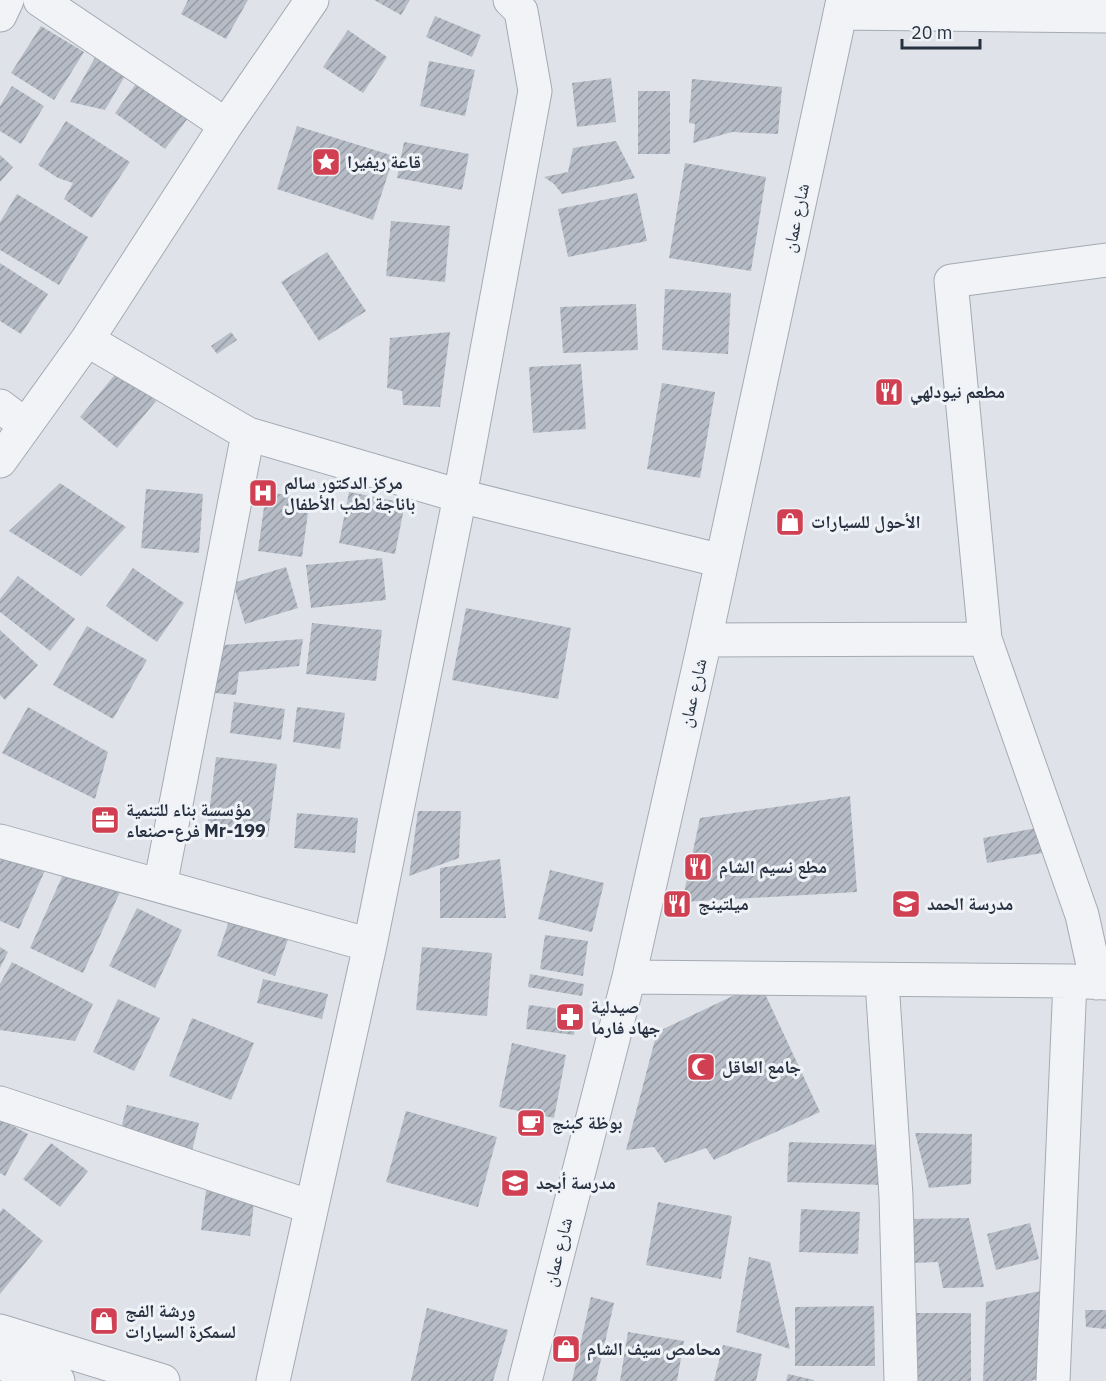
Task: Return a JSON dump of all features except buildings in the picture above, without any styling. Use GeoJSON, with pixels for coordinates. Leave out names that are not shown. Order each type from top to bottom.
{"type":"FeatureCollection","features":[{"type":"Feature","properties":{"kind":"street"},"geometry":{"type":"LineString","coordinates":[[0,15],[7,0]]}},
{"type":"Feature","properties":{"kind":"street"},"geometry":{"type":"LineString","coordinates":[[40,0],[226,125]]}},
{"type":"Feature","properties":{"kind":"street"},"geometry":{"type":"LineString","coordinates":[[0,461],[12,416],[87,340],[226,125],[312,0]]}},
{"type":"Feature","properties":{"kind":"street"},"geometry":{"type":"LineString","coordinates":[[273,1381],[370,945],[460,496],[535,91],[521,10],[510,0]]}},
{"type":"Feature","properties":{"kind":"street"},"geometry":{"type":"LineString","coordinates":[[842,6],[1106,16]]}},
{"type":"Feature","properties":{"kind":"street","name":"شارع عمان"},"geometry":{"type":"LineString","coordinates":[[525,1381],[628,977],[705,640],[842,6]]}},
{"type":"Feature","properties":{"kind":"street"},"geometry":{"type":"LineString","coordinates":[[1053,1381],[1091,982],[1082,915],[985,639],[951,281],[1106,260]]}},
{"type":"Feature","properties":{"kind":"street"},"geometry":{"type":"LineString","coordinates":[[87,340],[248,434],[460,496],[722,561]]}},
{"type":"Feature","properties":{"kind":"street"},"geometry":{"type":"LineString","coordinates":[[160,886],[248,434]]}},
{"type":"Feature","properties":{"kind":"street"},"geometry":{"type":"LineString","coordinates":[[705,640],[985,639]]}},
{"type":"Feature","properties":{"kind":"street"},"geometry":{"type":"LineString","coordinates":[[0,841],[370,945]]}},
{"type":"Feature","properties":{"kind":"street"},"geometry":{"type":"LineString","coordinates":[[628,977],[1091,982]]}},
{"type":"Feature","properties":{"kind":"street"},"geometry":{"type":"LineString","coordinates":[[882,981],[896,1196],[900,1381]]}},
{"type":"Feature","properties":{"kind":"street"},"geometry":{"type":"LineString","coordinates":[[0,1103],[311,1207]]}},
{"type":"Feature","properties":{"kind":"street"},"geometry":{"type":"LineString","coordinates":[[0,1331],[48,1371]]}},
{"type":"Feature","properties":{"kind":"street"},"geometry":{"type":"LineString","coordinates":[[0,1363],[48,1371],[163,1381]]}},
{"type":"Feature","properties":{"kind":"place","name":"قاعة ريفيرا"},"geometry":{"type":"Point","coordinates":[326,162]}},
{"type":"Feature","properties":{"kind":"place","name":"مطعم نيودلهي"},"geometry":{"type":"Point","coordinates":[889,392]}},
{"type":"Feature","properties":{"kind":"place","name":"مركز الدكتور سالم باناجة لطب الأطفال"},"geometry":{"type":"Point","coordinates":[263,493]}},
{"type":"Feature","properties":{"kind":"place","name":"الأحول للسيارات"},"geometry":{"type":"Point","coordinates":[790,522]}},
{"type":"Feature","properties":{"kind":"place","name":"مؤسسة بناء للتنمية فرع-صنعاء Mr-199"},"geometry":{"type":"Point","coordinates":[105,820]}},
{"type":"Feature","properties":{"kind":"place","name":"مطع نسيم الشام"},"geometry":{"type":"Point","coordinates":[698,867]}},
{"type":"Feature","properties":{"kind":"place","name":"ميلتينج"},"geometry":{"type":"Point","coordinates":[677,904]}},
{"type":"Feature","properties":{"kind":"place","name":"مدرسة الحمد"},"geometry":{"type":"Point","coordinates":[906,904]}},
{"type":"Feature","properties":{"kind":"place","name":"صيدلية جهاد فارما"},"geometry":{"type":"Point","coordinates":[570,1017]}},
{"type":"Feature","properties":{"kind":"place","name":"جامع العاقل"},"geometry":{"type":"Point","coordinates":[701,1067]}},
{"type":"Feature","properties":{"kind":"place","name":"بوظة كبنج"},"geometry":{"type":"Point","coordinates":[531,1123]}},
{"type":"Feature","properties":{"kind":"place","name":"مدرسة أبجد"},"geometry":{"type":"Point","coordinates":[515,1183]}},
{"type":"Feature","properties":{"kind":"place","name":"ورشة الفج لسمكرة السيارات"},"geometry":{"type":"Point","coordinates":[104,1321]}},
{"type":"Feature","properties":{"kind":"place","name":"محامص سيف الشام"},"geometry":{"type":"Point","coordinates":[566,1349]}}]}
